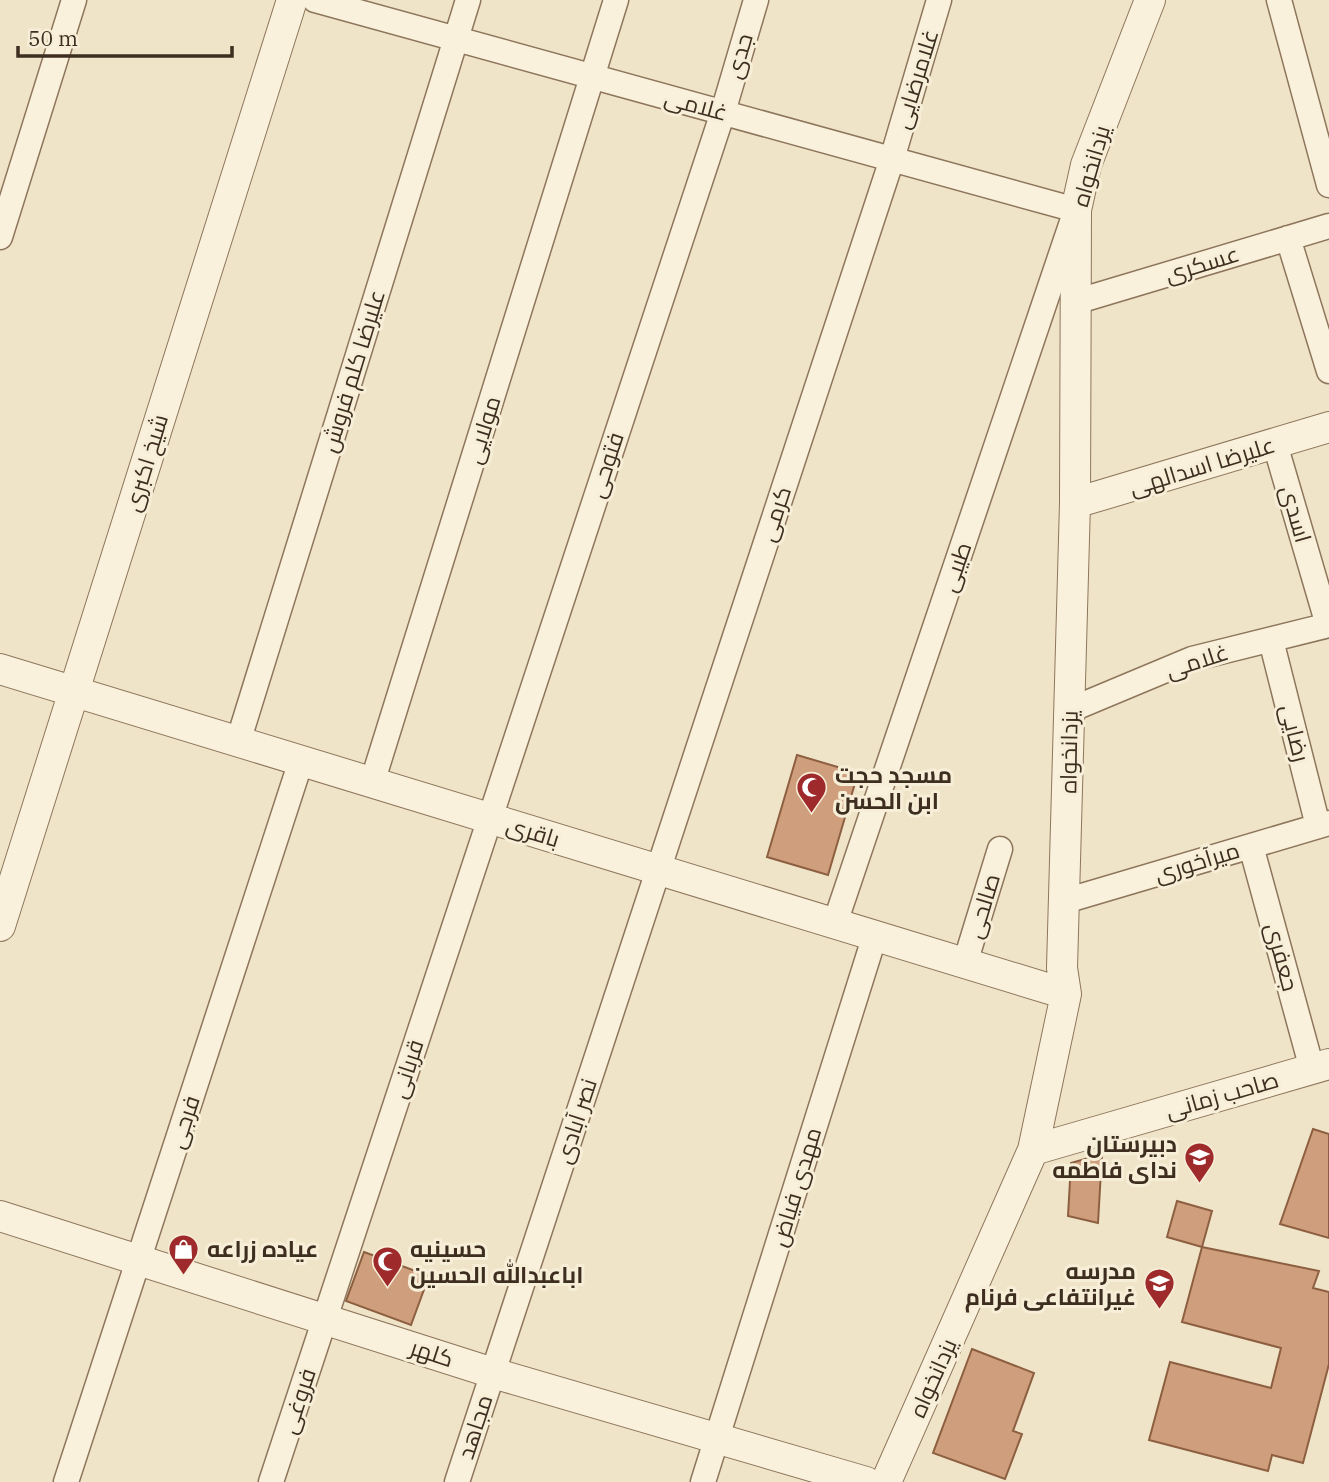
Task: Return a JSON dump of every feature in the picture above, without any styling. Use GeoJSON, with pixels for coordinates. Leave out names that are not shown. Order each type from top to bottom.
{"type":"FeatureCollection","features":[{"type":"Feature","properties":{"kind":"street"},"geometry":{"type":"LineString","coordinates":[[0,237],[74,0]]}},
{"type":"Feature","properties":{"kind":"street","name":"شیخ اکبری"},"geometry":{"type":"LineString","coordinates":[[0,926],[292,0]]}},
{"type":"Feature","properties":{"kind":"street","name":"غلامی"},"geometry":{"type":"LineString","coordinates":[[315,0],[1076,210]]}},
{"type":"Feature","properties":{"kind":"street","name":"علیرضا کلم فروش"},"geometry":{"type":"LineString","coordinates":[[238,742],[468,0]]}},
{"type":"Feature","properties":{"kind":"street","name":"مولایی"},"geometry":{"type":"LineString","coordinates":[[372,783],[616,0]]}},
{"type":"Feature","properties":{"kind":"street","name":"جدی"},"geometry":{"type":"LineString","coordinates":[[723,112],[756,0]]}},
{"type":"Feature","properties":{"kind":"street","name":"غلامرضایی"},"geometry":{"type":"LineString","coordinates":[[892,159],[939,0]]}},
{"type":"Feature","properties":{"kind":"street","name":"یزدانخواه"},"geometry":{"type":"LineString","coordinates":[[886,1482],[1034,1150],[1066,993],[1062,968],[1075,503],[1076,210],[1086,165],[1150,0]]}},
{"type":"Feature","properties":{"kind":"street"},"geometry":{"type":"LineString","coordinates":[[1279,0],[1329,185]]}},
{"type":"Feature","properties":{"kind":"street","name":"فتوحی"},"geometry":{"type":"LineString","coordinates":[[490,819],[723,112]]}},
{"type":"Feature","properties":{"kind":"street","name":"کرمی"},"geometry":{"type":"LineString","coordinates":[[659,870],[892,159]]}},
{"type":"Feature","properties":{"kind":"street","name":"طیبی"},"geometry":{"type":"LineString","coordinates":[[835,923],[1076,210]]}},
{"type":"Feature","properties":{"kind":"street","name":"عسکری"},"geometry":{"type":"LineString","coordinates":[[1075,302],[1329,226]]}},
{"type":"Feature","properties":{"kind":"street"},"geometry":{"type":"LineString","coordinates":[[1288,238],[1329,371]]}},
{"type":"Feature","properties":{"kind":"street","name":"علیرضا اسدالهی"},"geometry":{"type":"LineString","coordinates":[[1075,503],[1329,427]]}},
{"type":"Feature","properties":{"kind":"street","name":"اسدی"},"geometry":{"type":"LineString","coordinates":[[1275,444],[1328,625]]}},
{"type":"Feature","properties":{"kind":"street","name":"غلامی"},"geometry":{"type":"LineString","coordinates":[[1070,710],[1192,659],[1328,625]]}},
{"type":"Feature","properties":{"kind":"street","name":"رضایی"},"geometry":{"type":"LineString","coordinates":[[1271,640],[1324,824]]}},
{"type":"Feature","properties":{"kind":"street","name":"باقری"},"geometry":{"type":"LineString","coordinates":[[0,669],[1066,993]]}},
{"type":"Feature","properties":{"kind":"street","name":"فرجی"},"geometry":{"type":"LineString","coordinates":[[66,1482],[301,761]]}},
{"type":"Feature","properties":{"kind":"street","name":"قربانی"},"geometry":{"type":"LineString","coordinates":[[325,1319],[490,819]]}},
{"type":"Feature","properties":{"kind":"street","name":"میرآخوری"},"geometry":{"type":"LineString","coordinates":[[1065,901],[1324,824]]}},
{"type":"Feature","properties":{"kind":"street","name":"جعفری"},"geometry":{"type":"LineString","coordinates":[[1251,846],[1321,1067]]}},
{"type":"Feature","properties":{"kind":"street","name":"صالحی"},"geometry":{"type":"LineString","coordinates":[[965,963],[1000,849]]}},
{"type":"Feature","properties":{"kind":"street","name":"نصر آبادی"},"geometry":{"type":"LineString","coordinates":[[493,1373],[659,870]]}},
{"type":"Feature","properties":{"kind":"street","name":"مهدی فیاض"},"geometry":{"type":"LineString","coordinates":[[703,1482],[875,936]]}},
{"type":"Feature","properties":{"kind":"street","name":"صاحب زمانی"},"geometry":{"type":"LineString","coordinates":[[1034,1150],[1321,1067]]}},
{"type":"Feature","properties":{"kind":"street","name":"کلهر"},"geometry":{"type":"LineString","coordinates":[[0,1216],[493,1373],[866,1482]]}},
{"type":"Feature","properties":{"kind":"street","name":"فروغی"},"geometry":{"type":"LineString","coordinates":[[271,1482],[325,1319]]}},
{"type":"Feature","properties":{"kind":"street","name":"مجاهد"},"geometry":{"type":"LineString","coordinates":[[457,1482],[493,1373]]}},
{"type":"Feature","properties":{"kind":"building","name":"مسجد حجت ابن الحسن"},"geometry":{"type":"Polygon","coordinates":[[[797,755],[858,773],[828,875],[767,857],[797,755]]]}},
{"type":"Feature","properties":{"kind":"building"},"geometry":{"type":"Polygon","coordinates":[[[1313,1129],[1329,1134],[1329,1238],[1280,1224],[1313,1129]]]}},
{"type":"Feature","properties":{"kind":"building"},"geometry":{"type":"Polygon","coordinates":[[[1102,1154],[1098,1223],[1068,1216],[1071,1163],[1102,1154]]]}},
{"type":"Feature","properties":{"kind":"building"},"geometry":{"type":"Polygon","coordinates":[[[1177,1201],[1212,1211],[1202,1247],[1167,1237],[1177,1201]]]}},
{"type":"Feature","properties":{"kind":"building"},"geometry":{"type":"Polygon","coordinates":[[[1202,1247],[1319,1271],[1313,1288],[1329,1292],[1329,1364],[1303,1463],[1272,1455],[1268,1471],[1149,1440],[1170,1362],[1271,1388],[1281,1348],[1182,1322],[1202,1247]]]}},
{"type":"Feature","properties":{"kind":"building","name":"حسینیه اباعبدالله الحسین"},"geometry":{"type":"Polygon","coordinates":[[[364,1252],[429,1276],[411,1325],[346,1301],[364,1252]]]}},
{"type":"Feature","properties":{"kind":"building"},"geometry":{"type":"Polygon","coordinates":[[[972,1349],[1034,1373],[1013,1431],[1022,1434],[1005,1479],[933,1453],[972,1349]]]}},
{"type":"Feature","properties":{"kind":"place","name":"مسجد حجت ابن الحسن"},"geometry":{"type":"Point","coordinates":[812,815]}},
{"type":"Feature","properties":{"kind":"place","name":"دبیرستان ندای فاطمه"},"geometry":{"type":"Point","coordinates":[1200,1184]}},
{"type":"Feature","properties":{"kind":"place","name":"عیاده زراعه"},"geometry":{"type":"Point","coordinates":[184,1276]}},
{"type":"Feature","properties":{"kind":"place","name":"حسینیه اباعبدالله الحسین"},"geometry":{"type":"Point","coordinates":[387,1289]}},
{"type":"Feature","properties":{"kind":"place","name":"مدرسه غیرانتفاعی فرنام"},"geometry":{"type":"Point","coordinates":[1159,1311]}}]}
